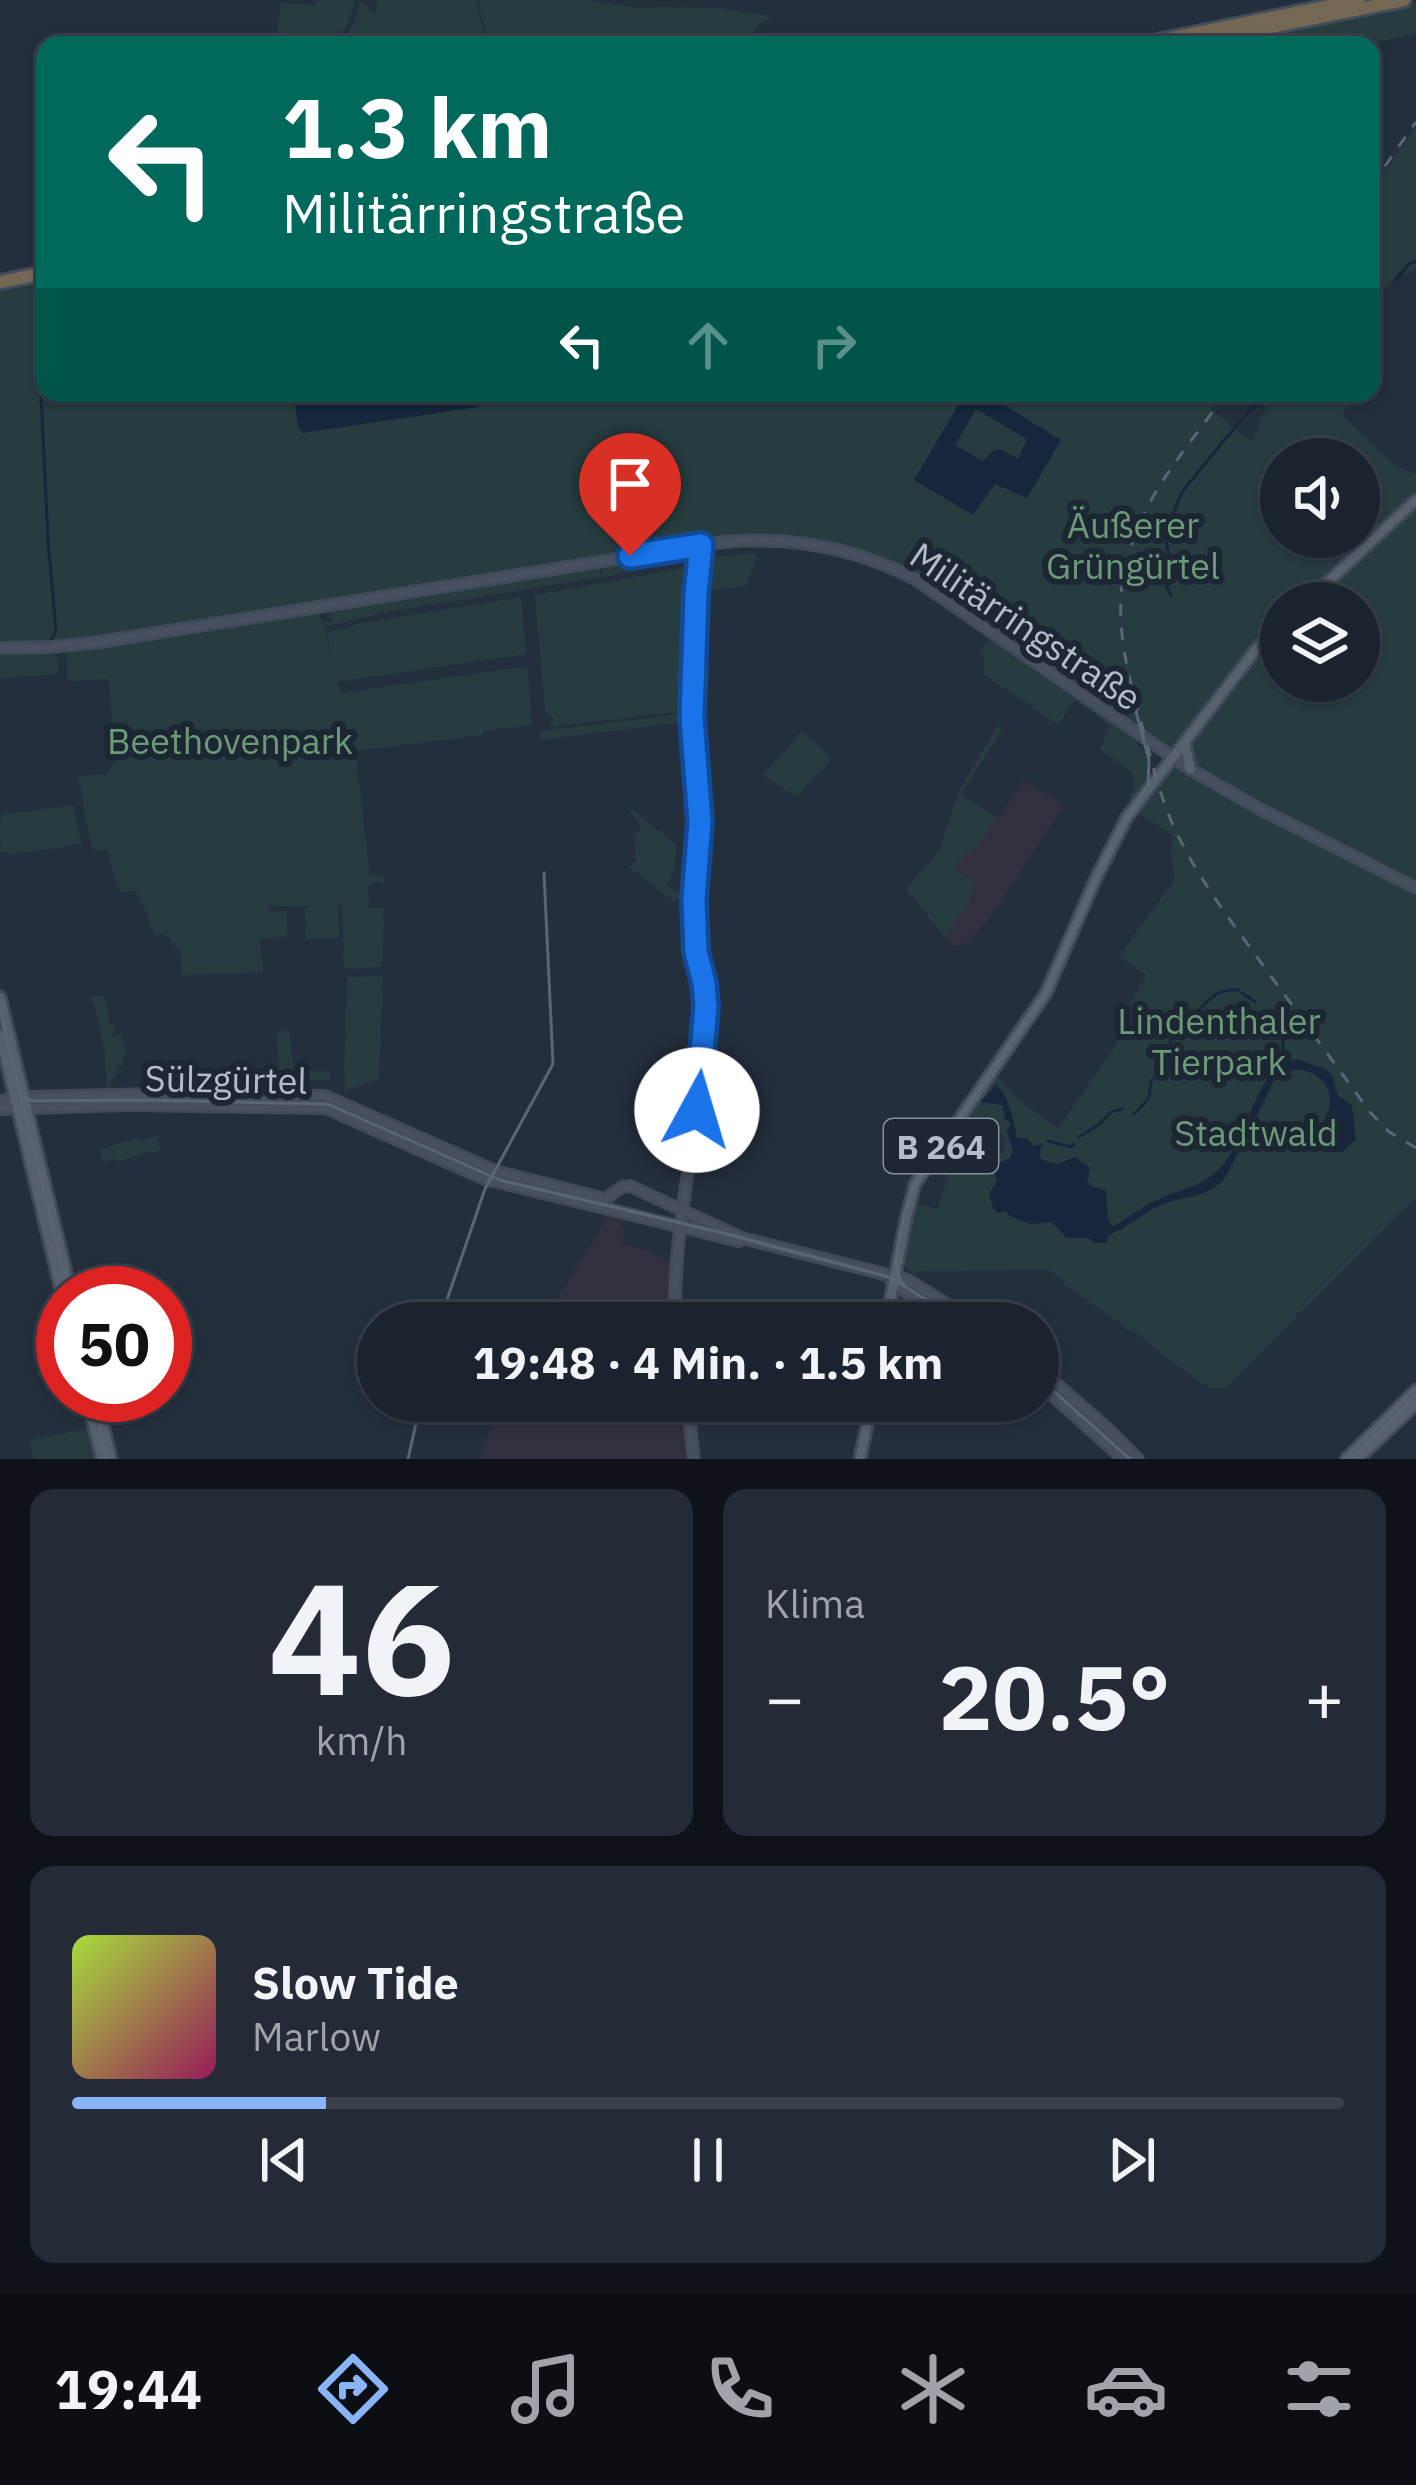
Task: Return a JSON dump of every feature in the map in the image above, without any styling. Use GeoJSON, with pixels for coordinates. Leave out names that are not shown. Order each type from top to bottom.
{"type":"FeatureCollection","features":[{"type":"Feature","properties":{"kind":"highway"},"geometry":{"type":"LineString","coordinates":[[1182,36],[1359,0]]}},
{"type":"Feature","properties":{"kind":"highway"},"geometry":{"type":"LineString","coordinates":[[1226,36],[1404,0]]}},
{"type":"Feature","properties":{"kind":"highway"},"geometry":{"type":"LineString","coordinates":[[0,278],[36,271]]}},
{"type":"Feature","properties":{"kind":"main road"},"geometry":{"type":"LineString","coordinates":[[1328,582],[1416,500]]}},
{"type":"Feature","properties":{"kind":"main road","name":"Militärringstraße"},"geometry":{"type":"LineString","coordinates":[[0,648],[100,642],[701,545],[795,541],[836,548],[898,570],[948,599],[1190,769],[1416,888]]}},
{"type":"Feature","properties":{"kind":"main road"},"geometry":{"type":"LineString","coordinates":[[676,1302],[679,1227],[697,1110],[706,1006],[696,952],[694,899],[700,822],[692,735],[701,545]]}},
{"type":"Feature","properties":{"kind":"main road","name":"B 264"},"geometry":{"type":"LineString","coordinates":[[890,1302],[915,1184],[1046,994],[1122,826],[1260,645]]}},
{"type":"Feature","properties":{"kind":"main road"},"geometry":{"type":"LineString","coordinates":[[1185,742],[1190,769]]}},
{"type":"Feature","properties":{"kind":"main road"},"geometry":{"type":"LineString","coordinates":[[0,999],[56,1266]]}},
{"type":"Feature","properties":{"kind":"main road"},"geometry":{"type":"LineString","coordinates":[[0,1035],[21,1103]]}},
{"type":"Feature","properties":{"kind":"main road","name":"Sülzgürtel"},"geometry":{"type":"LineString","coordinates":[[0,1105],[328,1097],[493,1176]]}},
{"type":"Feature","properties":{"kind":"main road"},"geometry":{"type":"LineString","coordinates":[[493,1176],[605,1199],[629,1186],[742,1238],[894,1281],[926,1302]]}},
{"type":"Feature","properties":{"kind":"main road"},"geometry":{"type":"LineString","coordinates":[[493,1176],[610,1210],[894,1281],[910,1281],[943,1302]]}},
{"type":"Feature","properties":{"kind":"main road"},"geometry":{"type":"LineString","coordinates":[[610,1210],[617,1191]]}},
{"type":"Feature","properties":{"kind":"main road"},"geometry":{"type":"LineString","coordinates":[[45,1209],[54,1221],[65,1266]]}},
{"type":"Feature","properties":{"kind":"main road"},"geometry":{"type":"LineString","coordinates":[[1059,1387],[1138,1459]]}},
{"type":"Feature","properties":{"kind":"main road"},"geometry":{"type":"LineString","coordinates":[[1352,1458],[1411,1405],[1416,1390]]}},
{"type":"Feature","properties":{"kind":"main road"},"geometry":{"type":"LineString","coordinates":[[1059,1401],[1124,1459]]}},
{"type":"Feature","properties":{"kind":"main road"},"geometry":{"type":"LineString","coordinates":[[93,1422],[102,1459]]}},
{"type":"Feature","properties":{"kind":"main road"},"geometry":{"type":"LineString","coordinates":[[102,1422],[111,1459]]}},
{"type":"Feature","properties":{"kind":"main road"},"geometry":{"type":"LineString","coordinates":[[690,1422],[694,1459]]}},
{"type":"Feature","properties":{"kind":"main road"},"geometry":{"type":"LineString","coordinates":[[860,1459],[868,1422]]}},
{"type":"Feature","properties":{"kind":"shaded area"},"geometry":{"type":"Polygon","coordinates":[[[1024,780],[1064,805],[973,938],[952,946],[906,889],[940,849],[958,794],[998,818],[1024,780]]]}},
{"type":"Feature","properties":{"kind":"shaded area"},"geometry":{"type":"Polygon","coordinates":[[[610,1213],[623,1216],[622,1244],[673,1260],[672,1302],[555,1302],[610,1213]]]}},
{"type":"Feature","properties":{"kind":"shaded area"},"geometry":{"type":"Polygon","coordinates":[[[494,1422],[686,1422],[690,1459],[479,1459],[494,1422]]]}},
{"type":"Feature","properties":{"kind":"green space"},"geometry":{"type":"Polygon","coordinates":[[[317,0],[355,0],[340,36],[278,36],[280,2],[316,6],[317,0]]]}},
{"type":"Feature","properties":{"kind":"green space"},"geometry":{"type":"Polygon","coordinates":[[[361,0],[376,12],[378,0],[476,0],[484,36],[346,36],[361,0]]]}},
{"type":"Feature","properties":{"kind":"green space"},"geometry":{"type":"Polygon","coordinates":[[[478,0],[587,0],[633,7],[718,8],[774,17],[752,36],[486,36],[478,0]]]}},
{"type":"Feature","properties":{"kind":"green space"},"geometry":{"type":"Polygon","coordinates":[[[1416,2],[1416,34],[1380,41],[1380,36],[1255,36],[1416,2]]]}},
{"type":"Feature","properties":{"kind":"green space"},"geometry":{"type":"Polygon","coordinates":[[[1416,127],[1416,269],[1404,275],[1402,269],[1380,294],[1380,178],[1416,127]]]}},
{"type":"Feature","properties":{"kind":"green space","name":"Äußerer Grüngürtel"},"geometry":{"type":"Polygon","coordinates":[[[36,282],[36,402],[1215,402],[1211,409],[1252,443],[1272,402],[1351,402],[1342,415],[1366,438],[1260,438],[1260,558],[1346,558],[1320,582],[1260,582],[1260,638],[1172,750],[955,600],[868,556],[745,538],[70,643],[0,643],[0,289],[36,282]]]}},
{"type":"Feature","properties":{"kind":"green space","name":"Äußerer Grüngürtel"},"geometry":{"type":"Polygon","coordinates":[[[1380,452],[1416,475],[1416,492],[1380,526],[1380,452]]]}},
{"type":"Feature","properties":{"kind":"green space","name":"Äußerer Grüngürtel"},"geometry":{"type":"Polygon","coordinates":[[[1416,504],[1416,885],[1277,816],[1196,768],[1190,763],[1188,744],[1260,650],[1260,702],[1380,702],[1380,582],[1332,582],[1358,558],[1380,558],[1380,538],[1416,504]]]}},
{"type":"Feature","properties":{"kind":"green space"},"geometry":{"type":"Polygon","coordinates":[[[694,549],[690,634],[685,635],[685,619],[683,635],[678,637],[692,637],[690,700],[677,712],[550,727],[554,719],[545,711],[535,595],[685,568],[686,603],[688,561],[603,577],[601,562],[694,549]]]}},
{"type":"Feature","properties":{"kind":"green space"},"geometry":{"type":"Polygon","coordinates":[[[758,555],[745,586],[703,592],[706,558],[758,555]]]}},
{"type":"Feature","properties":{"kind":"green space","name":"Beethovenpark"},"geometry":{"type":"Polygon","coordinates":[[[599,564],[601,577],[381,613],[324,627],[333,663],[327,633],[521,597],[526,654],[337,682],[341,693],[527,666],[532,725],[355,751],[370,875],[384,875],[384,883],[369,885],[368,908],[384,908],[382,967],[344,969],[342,905],[338,906],[340,938],[306,939],[305,908],[312,906],[268,906],[268,912],[286,911],[288,936],[260,939],[263,973],[182,975],[180,951],[164,933],[155,936],[137,891],[119,892],[107,850],[92,850],[78,777],[105,774],[116,761],[109,679],[68,681],[66,651],[319,608],[322,622],[331,621],[333,606],[524,575],[527,586],[526,574],[599,564]]]}},
{"type":"Feature","properties":{"kind":"green space"},"geometry":{"type":"Polygon","coordinates":[[[993,634],[1136,740],[1138,748],[1143,747],[1147,776],[1136,801],[1129,797],[1135,785],[1131,772],[1100,749],[1110,726],[1075,700],[1058,725],[984,675],[984,658],[979,653],[993,634]]]}},
{"type":"Feature","properties":{"kind":"green space"},"geometry":{"type":"Polygon","coordinates":[[[0,650],[52,653],[57,656],[59,674],[0,679],[0,650]]]}},
{"type":"Feature","properties":{"kind":"green space"},"geometry":{"type":"Polygon","coordinates":[[[681,714],[686,722],[541,740],[540,731],[681,714]]]}},
{"type":"Feature","properties":{"kind":"green space"},"geometry":{"type":"Polygon","coordinates":[[[997,726],[1003,729],[962,792],[997,818],[975,850],[954,868],[975,884],[969,903],[944,936],[906,889],[940,849],[960,789],[997,726]]]}},
{"type":"Feature","properties":{"kind":"green space"},"geometry":{"type":"Polygon","coordinates":[[[802,731],[832,758],[797,797],[763,775],[802,731]]]}},
{"type":"Feature","properties":{"kind":"green space","name":"Stadtwald"},"geometry":{"type":"Polygon","coordinates":[[[1174,765],[1416,890],[1416,1198],[1227,1387],[1210,1389],[1048,1270],[916,1275],[903,1261],[914,1203],[937,1209],[954,1161],[988,1169],[1004,1151],[1001,1132],[969,1114],[996,1075],[1058,1129],[1130,1030],[1138,1008],[1130,1004],[1146,975],[1119,956],[1175,879],[1170,849],[1175,837],[1138,813],[1174,765]]]}},
{"type":"Feature","properties":{"kind":"green space"},"geometry":{"type":"Polygon","coordinates":[[[74,805],[81,844],[8,855],[0,852],[1,815],[74,805]]]}},
{"type":"Feature","properties":{"kind":"green space"},"geometry":{"type":"Polygon","coordinates":[[[632,809],[677,846],[667,885],[680,895],[675,902],[629,867],[636,860],[634,837],[642,824],[629,812],[632,809]]]}},
{"type":"Feature","properties":{"kind":"green space"},"geometry":{"type":"Polygon","coordinates":[[[383,976],[379,1079],[344,1091],[347,977],[383,976]]]}},
{"type":"Feature","properties":{"kind":"green space"},"geometry":{"type":"Polygon","coordinates":[[[90,996],[104,996],[110,1024],[116,1028],[112,1036],[121,1034],[127,1054],[122,1056],[124,1065],[116,1067],[111,1087],[105,1087],[105,1054],[90,996]]]}},
{"type":"Feature","properties":{"kind":"green space"},"geometry":{"type":"Polygon","coordinates":[[[289,1030],[294,1071],[330,1071],[330,1080],[285,1080],[280,1073],[276,1032],[289,1030]]]}},
{"type":"Feature","properties":{"kind":"green space"},"geometry":{"type":"Polygon","coordinates":[[[156,1136],[161,1151],[117,1162],[114,1154],[114,1160],[103,1162],[100,1149],[156,1136]]]}},
{"type":"Feature","properties":{"kind":"green space"},"geometry":{"type":"Polygon","coordinates":[[[91,1428],[99,1459],[33,1459],[33,1439],[91,1428]]]}},
{"type":"Feature","properties":{"kind":"water"},"geometry":{"type":"Polygon","coordinates":[[[294,402],[479,402],[478,407],[302,433],[294,402]]]}},
{"type":"Feature","properties":{"kind":"water"},"geometry":{"type":"Polygon","coordinates":[[[960,402],[1000,402],[1061,440],[1027,498],[995,484],[973,515],[914,480],[960,402]],[[976,409],[955,445],[983,461],[1000,449],[1018,459],[1027,439],[976,409]]]}},
{"type":"Feature","properties":{"kind":"water"},"geometry":{"type":"Polygon","coordinates":[[[1286,1059],[1325,1069],[1332,1075],[1338,1096],[1352,1106],[1356,1139],[1341,1153],[1323,1132],[1330,1104],[1326,1085],[1312,1073],[1294,1070],[1276,1077],[1220,1183],[1152,1209],[1109,1235],[1106,1243],[1067,1238],[1051,1222],[1030,1224],[993,1208],[989,1194],[997,1181],[996,1167],[1013,1151],[1007,1131],[1011,1123],[1002,1105],[980,1102],[996,1085],[1008,1102],[1017,1138],[1027,1138],[1033,1146],[1042,1144],[1042,1160],[1057,1164],[1075,1157],[1090,1168],[1087,1182],[1106,1190],[1108,1220],[1113,1227],[1150,1203],[1215,1173],[1231,1154],[1266,1081],[1286,1059]]]}},
{"type":"Feature","properties":{"kind":"waterway"},"geometry":{"type":"LineString","coordinates":[[1396,279],[1416,262]]}},
{"type":"Feature","properties":{"kind":"waterway"},"geometry":{"type":"LineString","coordinates":[[41,402],[56,631],[49,643]]}},
{"type":"Feature","properties":{"kind":"waterway"},"geometry":{"type":"LineString","coordinates":[[1171,596],[1162,575],[1169,557],[1164,530],[1186,487],[1261,402]]}},
{"type":"Feature","properties":{"kind":"waterway"},"geometry":{"type":"LineString","coordinates":[[1134,1114],[1149,1098],[1151,1081],[1165,1067],[1174,1026],[1216,994],[1238,990]]}},
{"type":"Feature","properties":{"kind":"waterway"},"geometry":{"type":"LineString","coordinates":[[1242,993],[1255,1002]]}},
{"type":"Feature","properties":{"kind":"waterway"},"geometry":{"type":"LineString","coordinates":[[1274,1022],[1283,1034],[1283,1052]]}},
{"type":"Feature","properties":{"kind":"waterway"},"geometry":{"type":"LineString","coordinates":[[1079,1137],[1122,1109]]}},
{"type":"Feature","properties":{"kind":"waterway"},"geometry":{"type":"LineString","coordinates":[[1048,1141],[1074,1144]]}},
{"type":"Feature","properties":{"kind":"tram line"},"geometry":{"type":"LineString","coordinates":[[906,1287],[897,1273],[897,1250],[915,1183],[1045,993],[1117,833],[1148,785],[1149,760],[1131,693]]}},
{"type":"Feature","properties":{"kind":"tram line"},"geometry":{"type":"LineString","coordinates":[[446,1302],[485,1189],[553,1064],[544,873]]}},
{"type":"Feature","properties":{"kind":"tram line"},"geometry":{"type":"LineString","coordinates":[[0,1010],[62,1266]]}},
{"type":"Feature","properties":{"kind":"tram line"},"geometry":{"type":"LineString","coordinates":[[19,1091],[32,1101],[328,1104],[500,1180],[889,1277],[930,1302]]}},
{"type":"Feature","properties":{"kind":"tram line"},"geometry":{"type":"LineString","coordinates":[[1059,1396],[1130,1459]]}},
{"type":"Feature","properties":{"kind":"tram line"},"geometry":{"type":"LineString","coordinates":[[1351,1459],[1416,1396]]}},
{"type":"Feature","properties":{"kind":"tram line"},"geometry":{"type":"LineString","coordinates":[[98,1422],[107,1459]]}},
{"type":"Feature","properties":{"kind":"tram line"},"geometry":{"type":"LineString","coordinates":[[408,1459],[416,1422]]}},
{"type":"Feature","properties":{"kind":"railway"},"geometry":{"type":"LineString","coordinates":[[1380,173],[1416,122]]}},
{"type":"Feature","properties":{"kind":"railway"},"geometry":{"type":"LineString","coordinates":[[1219,402],[1159,487],[1130,549],[1121,610],[1133,691],[1167,811],[1202,879],[1370,1112],[1388,1131],[1416,1148]]}},
{"type":"Feature","properties":{"kind":"route"},"geometry":{"type":"LineString","coordinates":[[630,556],[701,545],[692,718],[700,822],[694,899],[696,952],[706,1006],[697,1110]]}},
{"type":"Feature","properties":{"kind":"park label","name":"Lindenthaler Tierpark"},"geometry":{"type":"Point","coordinates":[1219,1040]}}]}
